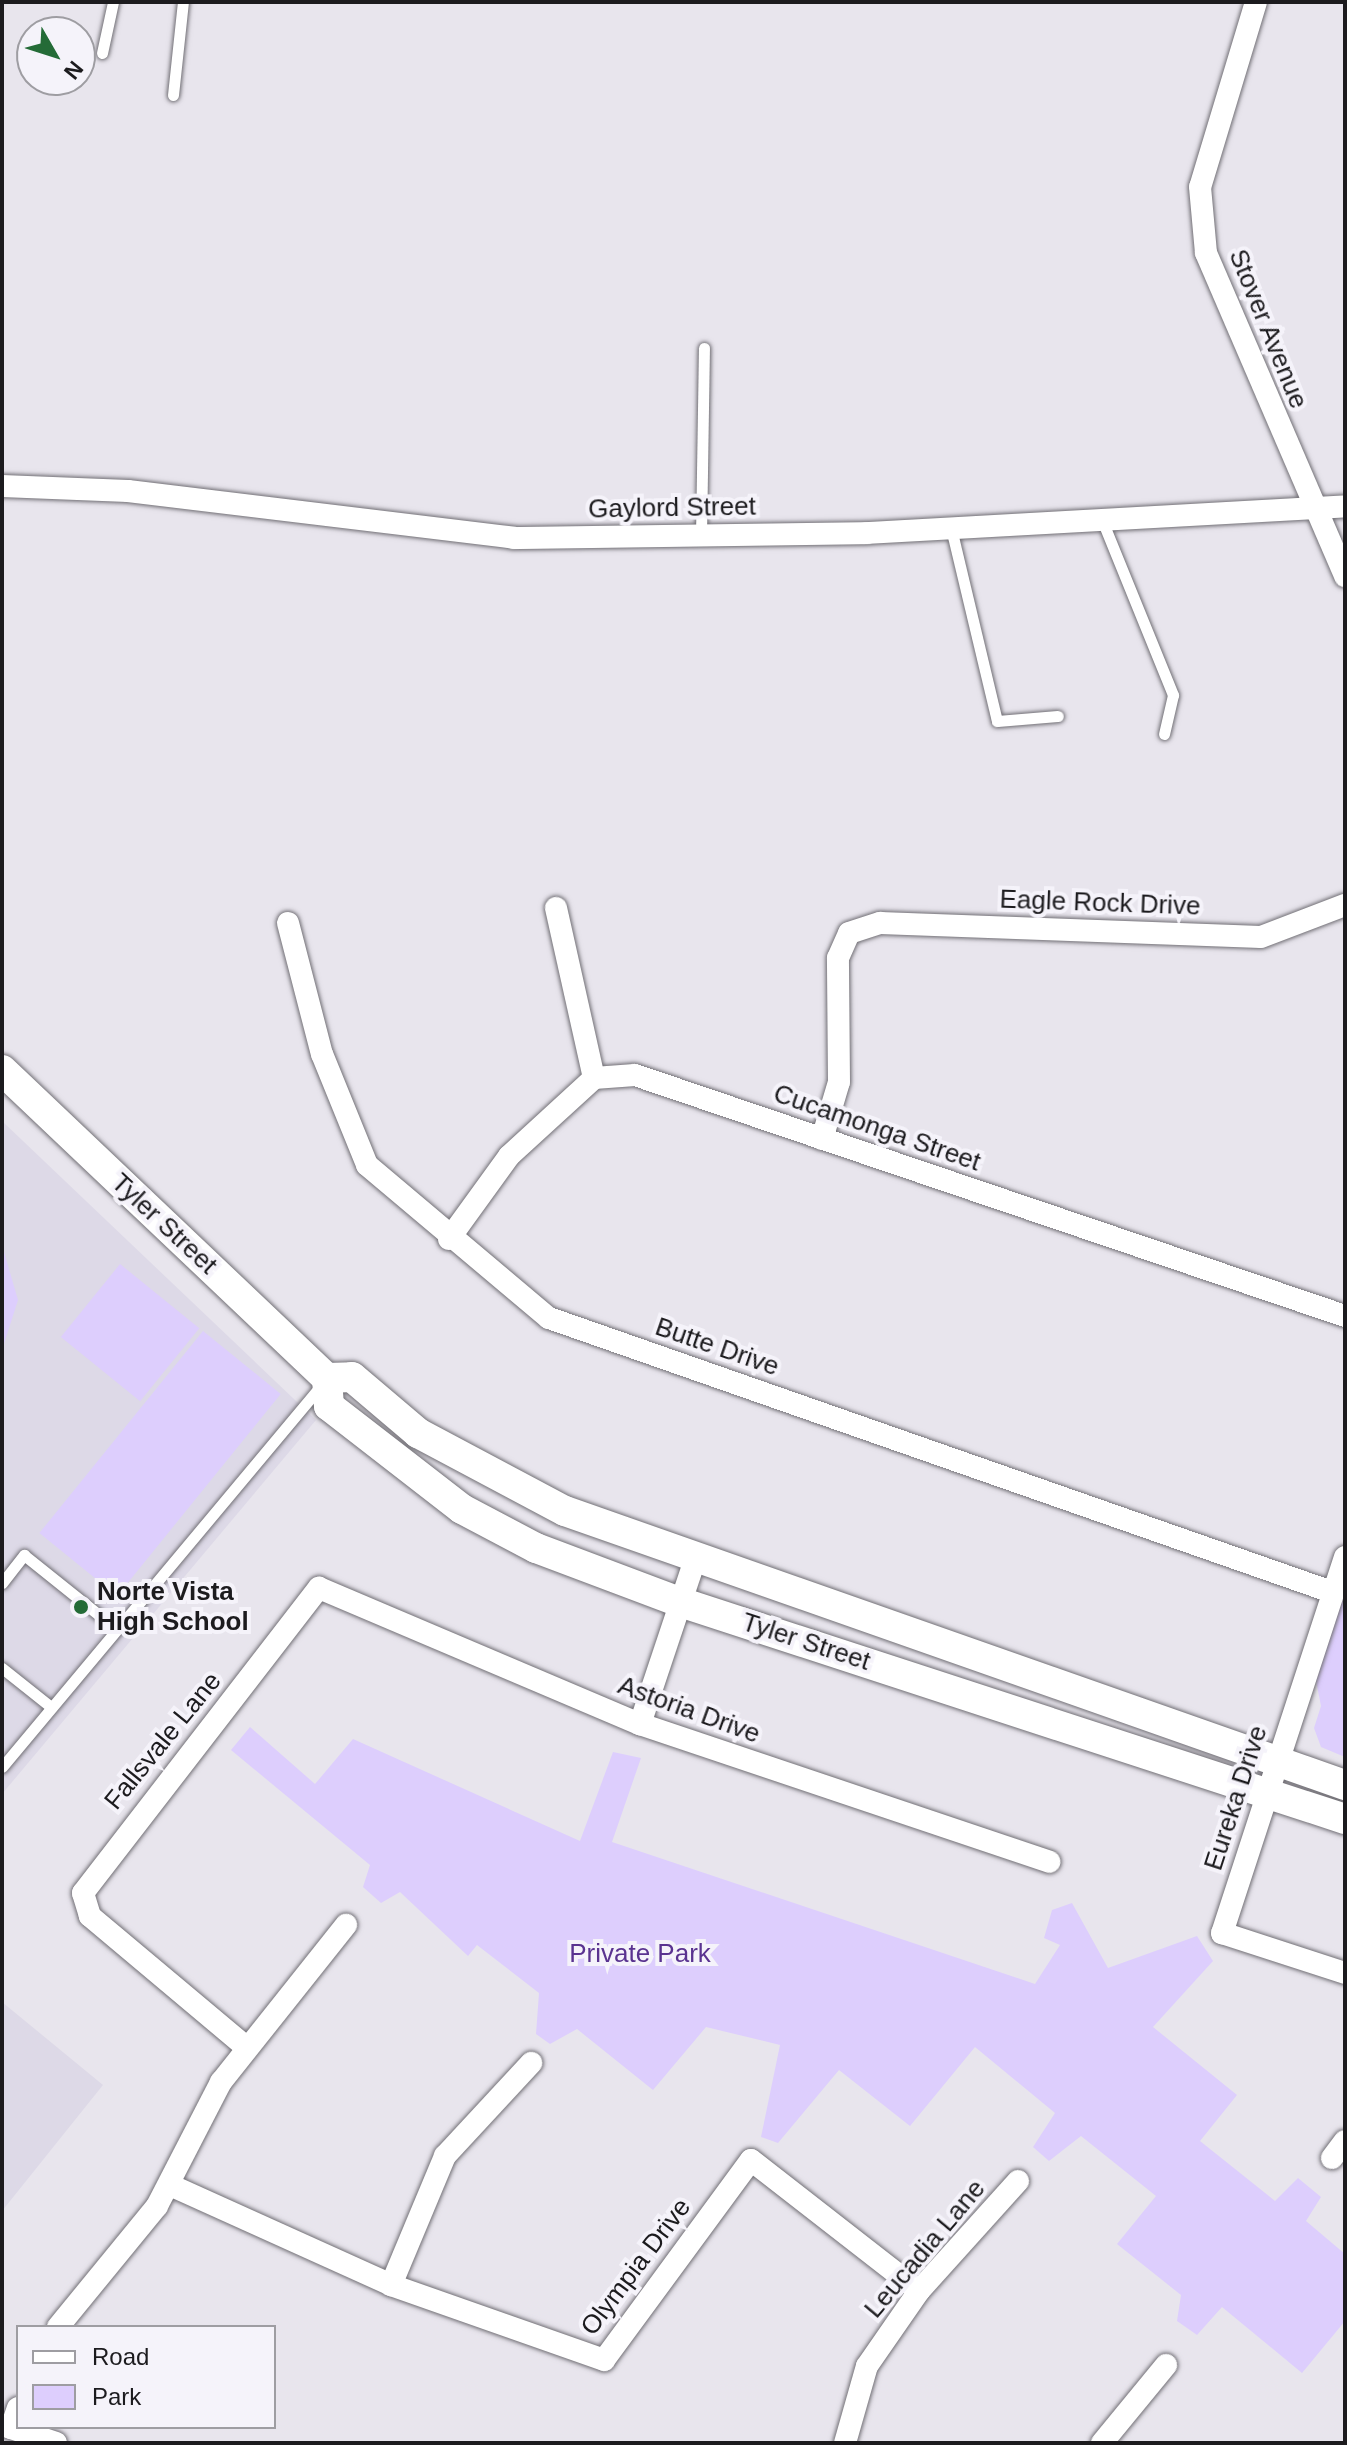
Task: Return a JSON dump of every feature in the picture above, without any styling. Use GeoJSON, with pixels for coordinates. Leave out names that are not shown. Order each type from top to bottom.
{"type":"FeatureCollection","features":[{"type":"Feature","properties":{"kind":"main road","name":"Tyler Street"},"geometry":{"type":"LineString","coordinates":[[2,1070],[327,1378],[329,1406],[462,1509],[536,1548],[680,1602],[1345,1819]]}},
{"type":"Feature","properties":{"kind":"main road","name":"Tyler Street"},"geometry":{"type":"LineString","coordinates":[[327,1378],[352,1377],[418,1433],[488,1476],[695,1560],[1277,1758],[1345,1785]]}},
{"type":"Feature","properties":{"kind":"street","name":"Stover Avenue"},"geometry":{"type":"LineString","coordinates":[[1256,2],[1200,187],[1206,253],[1312,508],[1345,576]]}},
{"type":"Feature","properties":{"kind":"street","name":"Gaylord Street"},"geometry":{"type":"LineString","coordinates":[[2,486],[128,491],[514,538],[951,528],[1345,506]]}},
{"type":"Feature","properties":{"kind":"street","name":"Eagle Rock Drive"},"geometry":{"type":"LineString","coordinates":[[822,1139],[839,1082],[838,958],[849,933],[880,923],[1261,937],[1345,905]]}},
{"type":"Feature","properties":{"kind":"street"},"geometry":{"type":"LineString","coordinates":[[449,1239],[509,1156],[594,1078],[556,908]]}},
{"type":"Feature","properties":{"kind":"street","name":"Butte Drive"},"geometry":{"type":"LineString","coordinates":[[288,923],[322,1054],[367,1165],[449,1239],[549,1318],[1332,1592]]}},
{"type":"Feature","properties":{"kind":"street","name":"Cucamonga Street"},"geometry":{"type":"LineString","coordinates":[[594,1078],[635,1075],[1345,1316]]}},
{"type":"Feature","properties":{"kind":"street","name":"Eureka Drive"},"geometry":{"type":"LineString","coordinates":[[1345,1557],[1222,1933],[1345,1973]]}},
{"type":"Feature","properties":{"kind":"street"},"geometry":{"type":"LineString","coordinates":[[640,1724],[695,1560]]}},
{"type":"Feature","properties":{"kind":"street","name":"Astoria Drive"},"geometry":{"type":"LineString","coordinates":[[319,1588],[640,1724],[1049,1862]]}},
{"type":"Feature","properties":{"kind":"street","name":"Fallsvale Lane"},"geometry":{"type":"LineString","coordinates":[[246,2047],[90,1916],[83,1893],[319,1588]]}},
{"type":"Feature","properties":{"kind":"street"},"geometry":{"type":"LineString","coordinates":[[60,2325],[170,2185],[203,2112],[246,2047],[346,1925]]}},
{"type":"Feature","properties":{"kind":"street"},"geometry":{"type":"LineString","coordinates":[[391,2285],[445,2156],[531,2063]]}},
{"type":"Feature","properties":{"kind":"street","name":"Olympia Drive"},"geometry":{"type":"LineString","coordinates":[[170,2185],[391,2285],[604,2360],[751,2160],[919,2291]]}},
{"type":"Feature","properties":{"kind":"street","name":"Leucadia Lane"},"geometry":{"type":"LineString","coordinates":[[845,2443],[867,2366],[919,2291],[1018,2181]]}},
{"type":"Feature","properties":{"kind":"street"},"geometry":{"type":"LineString","coordinates":[[1102,2443],[1166,2365]]}},
{"type":"Feature","properties":{"kind":"street"},"geometry":{"type":"LineString","coordinates":[[28,2429],[56,2443]]}},
{"type":"Feature","properties":{"kind":"lane"},"geometry":{"type":"LineString","coordinates":[[102,53],[113,2]]}},
{"type":"Feature","properties":{"kind":"lane"},"geometry":{"type":"LineString","coordinates":[[173,95],[183,2]]}},
{"type":"Feature","properties":{"kind":"lane"},"geometry":{"type":"LineString","coordinates":[[701,536],[704,348]]}},
{"type":"Feature","properties":{"kind":"lane"},"geometry":{"type":"LineString","coordinates":[[1102,519],[1173,695],[1164,734]]}},
{"type":"Feature","properties":{"kind":"lane"},"geometry":{"type":"LineString","coordinates":[[951,528],[997,721],[1058,716]]}},
{"type":"Feature","properties":{"kind":"lane"},"geometry":{"type":"LineString","coordinates":[[3,1765],[327,1378]]}},
{"type":"Feature","properties":{"kind":"lane"},"geometry":{"type":"LineString","coordinates":[[2,1583],[24,1555],[115,1628]]}},
{"type":"Feature","properties":{"kind":"lane"},"geometry":{"type":"LineString","coordinates":[[2,1668],[51,1707]]}},
{"type":"Feature","properties":{"kind":"shaded area","name":"Norte Vista High School"},"geometry":{"type":"Polygon","coordinates":[[[2,1121],[316,1420],[2,1794],[2,1121]]]}},
{"type":"Feature","properties":{"kind":"shaded area"},"geometry":{"type":"Polygon","coordinates":[[[2,2002],[103,2085],[2,2211],[2,2002]]]}},
{"type":"Feature","properties":{"kind":"green space"},"geometry":{"type":"Polygon","coordinates":[[[2,1245],[18,1300],[2,1350],[2,1245]]]}},
{"type":"Feature","properties":{"kind":"green space"},"geometry":{"type":"Polygon","coordinates":[[[120,1264],[199,1328],[140,1401],[61,1337],[120,1264]]]}},
{"type":"Feature","properties":{"kind":"green space"},"geometry":{"type":"Polygon","coordinates":[[[203,1331],[281,1394],[117,1596],[39,1533],[203,1331]]]}},
{"type":"Feature","properties":{"kind":"green space"},"geometry":{"type":"Polygon","coordinates":[[[1345,1585],[1345,1757],[1321,1747],[1314,1728],[1321,1706],[1315,1676],[1345,1585]]]}},
{"type":"Feature","properties":{"kind":"green space","name":"Private Park"},"geometry":{"type":"Polygon","coordinates":[[[250,1727],[315,1784],[353,1739],[580,1841],[613,1752],[641,1758],[612,1842],[1035,1984],[1060,1945],[1044,1938],[1052,1910],[1072,1903],[1108,1968],[1197,1936],[1213,1961],[1153,2027],[1237,2095],[1200,2141],[1275,2201],[1298,2178],[1321,2197],[1306,2221],[1345,2254],[1345,2321],[1302,2373],[1222,2307],[1197,2335],[1177,2321],[1181,2295],[1117,2244],[1156,2196],[1081,2136],[1049,2161],[1033,2147],[1055,2113],[975,2047],[910,2126],[839,2070],[778,2143],[761,2137],[780,2045],[706,2027],[653,2090],[577,2029],[550,2044],[536,2034],[539,1993],[477,1945],[468,1956],[400,1892],[381,1903],[363,1887],[370,1865],[231,1750],[250,1727]]]}},
{"type":"Feature","properties":{"kind":"place","name":"Norte Vista High School"},"geometry":{"type":"Point","coordinates":[81,1607]}}]}
